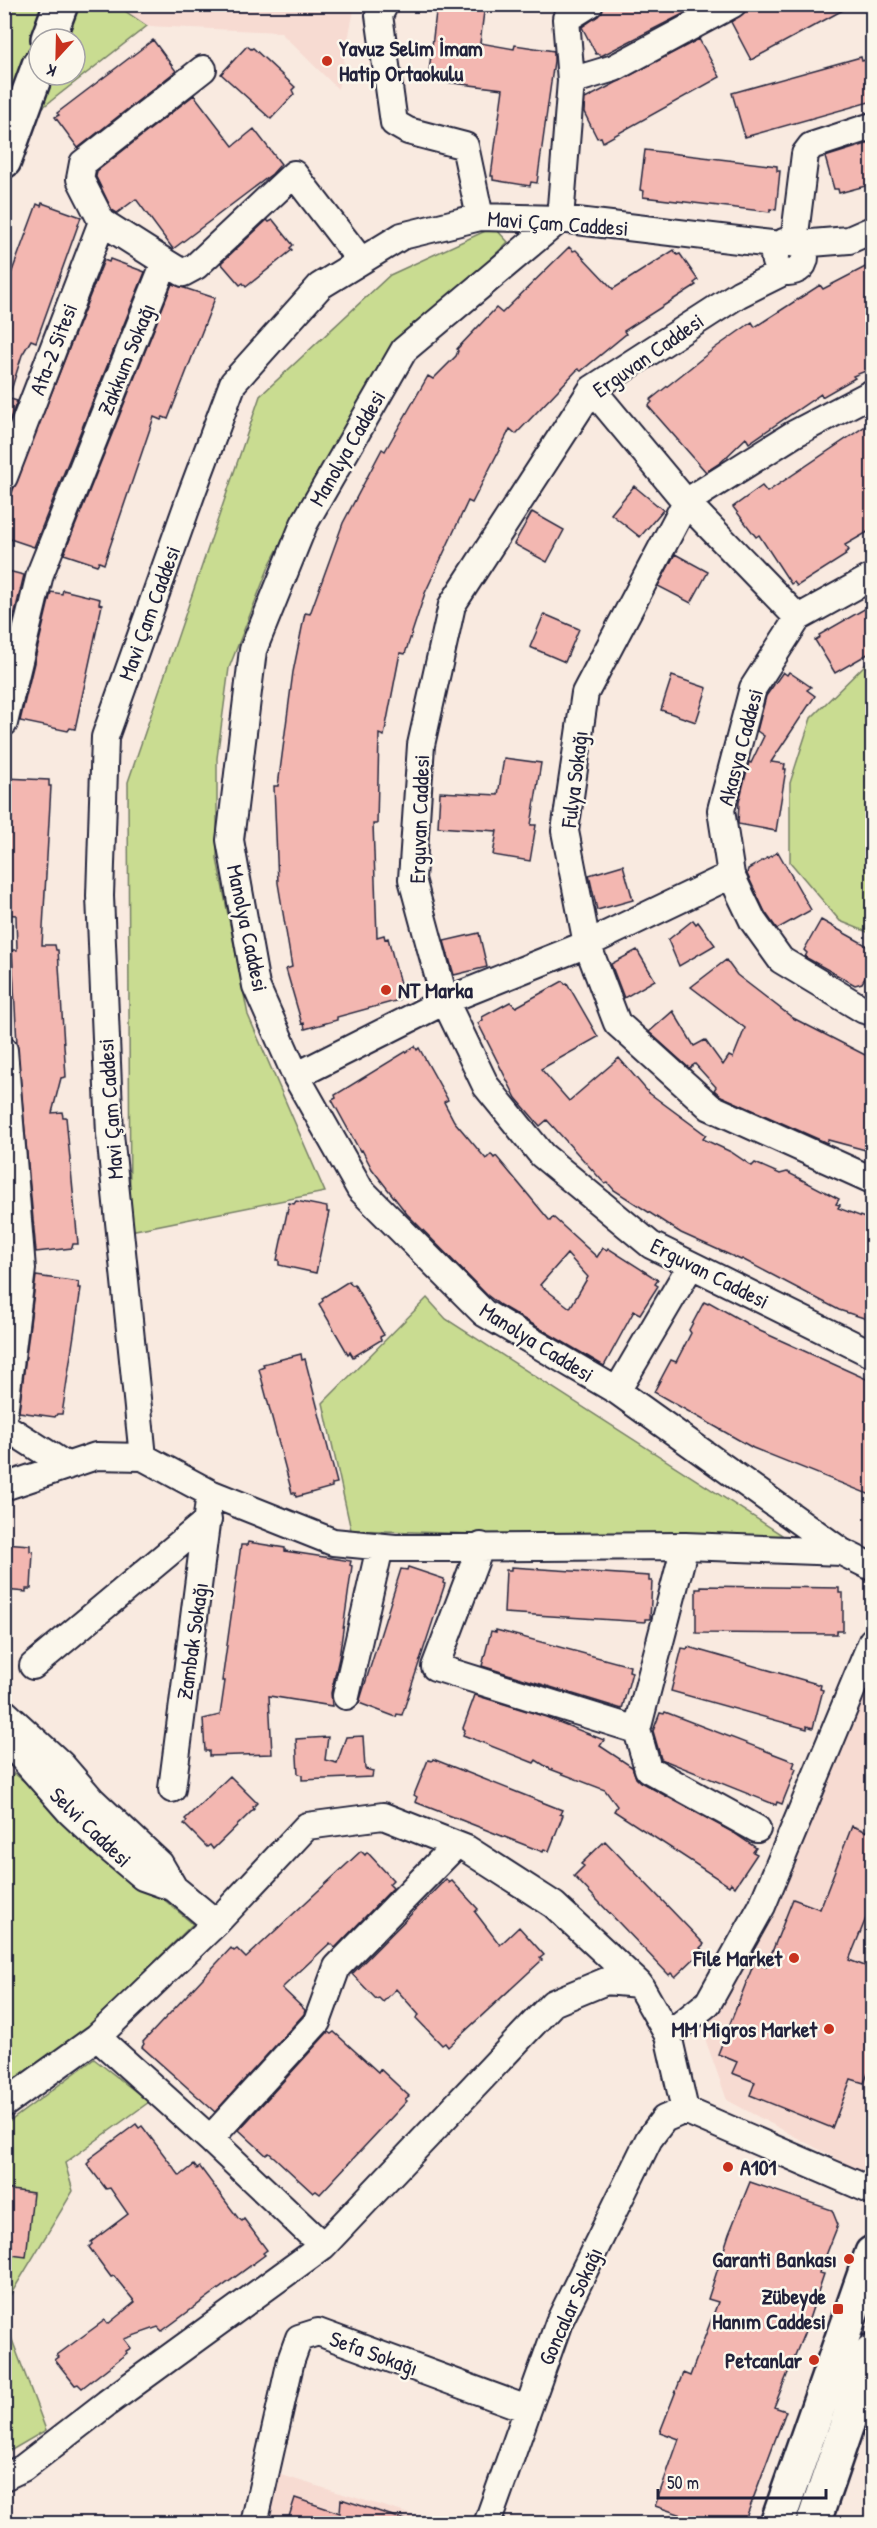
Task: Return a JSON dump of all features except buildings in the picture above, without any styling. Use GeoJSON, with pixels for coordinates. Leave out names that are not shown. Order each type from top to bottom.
{"type":"FeatureCollection","features":[{"type":"Feature","properties":{"kind":"main road"},"geometry":{"type":"LineString","coordinates":[[52,27],[61,4]]}},
{"type":"Feature","properties":{"kind":"main road"},"geometry":{"type":"LineString","coordinates":[[4,161],[31,87]]}},
{"type":"Feature","properties":{"kind":"main road"},"geometry":{"type":"LineString","coordinates":[[777,2523],[873,2253]]}},
{"type":"Feature","properties":{"kind":"main road"},"geometry":{"type":"LineString","coordinates":[[813,2523],[873,2351]]}},
{"type":"Feature","properties":{"kind":"street"},"geometry":{"type":"LineString","coordinates":[[385,4],[379,15],[394,123],[408,131],[465,146],[480,218]]}},
{"type":"Feature","properties":{"kind":"street"},"geometry":{"type":"LineString","coordinates":[[560,219],[571,81],[566,19],[590,4]]}},
{"type":"Feature","properties":{"kind":"street"},"geometry":{"type":"LineString","coordinates":[[571,81],[614,68],[734,4]]}},
{"type":"Feature","properties":{"kind":"street"},"geometry":{"type":"LineString","coordinates":[[203,69],[83,163],[80,179],[102,222],[183,273],[196,266],[294,174],[361,261]]}},
{"type":"Feature","properties":{"kind":"street"},"geometry":{"type":"LineString","coordinates":[[789,253],[805,154],[811,146],[873,126]]}},
{"type":"Feature","properties":{"kind":"street","name":"Mavi Çam Caddesi"},"geometry":{"type":"LineString","coordinates":[[143,1457],[110,1134],[100,896],[105,737],[233,383],[320,286],[402,236],[480,218],[560,219],[789,253]]}},
{"type":"Feature","properties":{"kind":"street","name":"Manolya Caddesi"},"geometry":{"type":"LineString","coordinates":[[560,219],[404,350],[304,524],[253,650],[230,840],[256,986],[296,1076],[360,1189],[484,1313],[617,1391],[842,1552]]}},
{"type":"Feature","properties":{"kind":"street","name":"Ata-2 Sitesi"},"geometry":{"type":"LineString","coordinates":[[4,477],[102,222]]}},
{"type":"Feature","properties":{"kind":"street","name":"Erguvan Caddesi"},"geometry":{"type":"LineString","coordinates":[[873,230],[849,240],[789,253],[739,294],[592,389],[452,605],[422,745],[412,879],[445,1001],[486,1086],[542,1155],[651,1245],[873,1354]]}},
{"type":"Feature","properties":{"kind":"street","name":"Zakkum Sokağı"},"geometry":{"type":"LineString","coordinates":[[4,723],[40,574],[165,262]]}},
{"type":"Feature","properties":{"kind":"street"},"geometry":{"type":"LineString","coordinates":[[592,389],[686,502],[798,618]]}},
{"type":"Feature","properties":{"kind":"street","name":"Fulya Sokağı"},"geometry":{"type":"LineString","coordinates":[[873,393],[794,434],[686,502],[585,693],[565,831],[587,944],[617,1023],[710,1107],[873,1180]]}},
{"type":"Feature","properties":{"kind":"street","name":"Akasya Caddesi"},"geometry":{"type":"LineString","coordinates":[[873,577],[798,618],[753,688],[721,810],[731,875],[753,921],[781,960],[864,1010],[873,1012]]}},
{"type":"Feature","properties":{"kind":"street"},"geometry":{"type":"LineString","coordinates":[[296,1076],[445,1001],[587,944],[731,875]]}},
{"type":"Feature","properties":{"kind":"street"},"geometry":{"type":"LineString","coordinates":[[4,1050],[22,1269],[4,1414]]}},
{"type":"Feature","properties":{"kind":"street"},"geometry":{"type":"LineString","coordinates":[[617,1391],[691,1265]]}},
{"type":"Feature","properties":{"kind":"street"},"geometry":{"type":"LineString","coordinates":[[4,1426],[67,1466]]}},
{"type":"Feature","properties":{"kind":"street"},"geometry":{"type":"LineString","coordinates":[[4,1486],[96,1456],[143,1457],[210,1493],[333,1542],[380,1547],[685,1546],[842,1552],[873,1567]]}},
{"type":"Feature","properties":{"kind":"street","name":"Zambak Sokağı"},"geometry":{"type":"LineString","coordinates":[[172,1789],[210,1493]]}},
{"type":"Feature","properties":{"kind":"street"},"geometry":{"type":"LineString","coordinates":[[33,1666],[208,1520]]}},
{"type":"Feature","properties":{"kind":"street"},"geometry":{"type":"LineString","coordinates":[[481,1546],[435,1667],[637,1730]]}},
{"type":"Feature","properties":{"kind":"street"},"geometry":{"type":"LineString","coordinates":[[685,1546],[637,1730],[648,1769],[757,1829]]}},
{"type":"Feature","properties":{"kind":"street"},"geometry":{"type":"LineString","coordinates":[[346,1696],[380,1547]]}},
{"type":"Feature","properties":{"kind":"street"},"geometry":{"type":"LineString","coordinates":[[668,2035],[708,2002],[762,1906],[873,1641]]}},
{"type":"Feature","properties":{"kind":"street"},"geometry":{"type":"LineString","coordinates":[[4,1712],[61,1764],[92,1800],[160,1864],[174,1888]]}},
{"type":"Feature","properties":{"kind":"street","name":"Selvi Caddesi"},"geometry":{"type":"LineString","coordinates":[[4,1737],[32,1766],[70,1812],[105,1845],[143,1877],[174,1888],[216,1923]]}},
{"type":"Feature","properties":{"kind":"street"},"geometry":{"type":"LineString","coordinates":[[4,1769],[32,1766]]}},
{"type":"Feature","properties":{"kind":"street"},"geometry":{"type":"LineString","coordinates":[[4,2104],[97,2037],[216,1923],[307,1826],[383,1815],[467,1850],[554,1905],[639,1984],[668,2035],[685,2110],[873,2191]]}},
{"type":"Feature","properties":{"kind":"street"},"geometry":{"type":"LineString","coordinates":[[210,2139],[317,2022],[338,1967],[456,1845]]}},
{"type":"Feature","properties":{"kind":"street"},"geometry":{"type":"LineString","coordinates":[[4,2487],[14,2473],[323,2246],[553,2002],[606,1982],[639,1984]]}},
{"type":"Feature","properties":{"kind":"street"},"geometry":{"type":"LineString","coordinates":[[97,2037],[210,2139],[323,2246]]}},
{"type":"Feature","properties":{"kind":"street","name":"Goncalar Sokağı"},"geometry":{"type":"LineString","coordinates":[[487,2523],[559,2322],[649,2139],[664,2119],[685,2110]]}},
{"type":"Feature","properties":{"kind":"street","name":"Sefa Sokağı"},"geometry":{"type":"LineString","coordinates":[[254,2523],[291,2360],[299,2338],[318,2332],[527,2409]]}},
{"type":"Feature","properties":{"kind":"shaded area","name":"Yavuz Selim İmam Hatip Ortaokulu"},"geometry":{"type":"Polygon","coordinates":[[[116,5],[355,5],[338,89],[280,32],[147,26],[116,5]]]}},
{"type":"Feature","properties":{"kind":"shaded area"},"geometry":{"type":"Polygon","coordinates":[[[872,1680],[872,2178],[727,2100],[699,2022],[728,1992],[872,1680]]]}},
{"type":"Feature","properties":{"kind":"shaded area"},"geometry":{"type":"Polygon","coordinates":[[[274,2473],[439,2523],[266,2524],[274,2473]]]}},
{"type":"Feature","properties":{"kind":"green space"},"geometry":{"type":"Polygon","coordinates":[[[11,5],[46,5],[37,27],[27,27],[27,54],[5,110],[5,15],[11,5]]]}},
{"type":"Feature","properties":{"kind":"green space"},"geometry":{"type":"Polygon","coordinates":[[[80,5],[116,5],[147,26],[87,73],[87,27],[71,27],[80,5]]]}},
{"type":"Feature","properties":{"kind":"green space"},"geometry":{"type":"Polygon","coordinates":[[[47,87],[69,87],[38,111],[47,87]]]}},
{"type":"Feature","properties":{"kind":"green space"},"geometry":{"type":"Polygon","coordinates":[[[494,227],[508,242],[384,363],[311,485],[270,564],[229,668],[217,758],[217,859],[248,1015],[325,1192],[130,1231],[128,782],[260,396],[390,275],[494,227]]]}},
{"type":"Feature","properties":{"kind":"green space"},"geometry":{"type":"Polygon","coordinates":[[[872,658],[872,934],[840,921],[790,862],[790,783],[811,718],[872,658]]]}},
{"type":"Feature","properties":{"kind":"green space"},"geometry":{"type":"Polygon","coordinates":[[[427,1298],[446,1319],[796,1544],[351,1530],[323,1403],[427,1298]]]}},
{"type":"Feature","properties":{"kind":"green space"},"geometry":{"type":"Polygon","coordinates":[[[14,1773],[193,1924],[74,2041],[4,2090],[4,1789],[14,1773]]]}},
{"type":"Feature","properties":{"kind":"green space"},"geometry":{"type":"Polygon","coordinates":[[[94,2059],[149,2102],[65,2163],[73,2191],[5,2304],[5,2125],[94,2059]]]}},
{"type":"Feature","properties":{"kind":"green space"},"geometry":{"type":"Polygon","coordinates":[[[5,2321],[46,2430],[4,2454],[5,2321]]]}},
{"type":"Feature","properties":{"kind":"place","name":"Yavuz Selim İmam Hatip Ortaokulu"},"geometry":{"type":"Point","coordinates":[327,61]}},
{"type":"Feature","properties":{"kind":"place","name":"NT Marka"},"geometry":{"type":"Point","coordinates":[386,990]}},
{"type":"Feature","properties":{"kind":"place","name":"File Market"},"geometry":{"type":"Point","coordinates":[794,1958]}},
{"type":"Feature","properties":{"kind":"place","name":"MM Migros Market"},"geometry":{"type":"Point","coordinates":[829,2029]}},
{"type":"Feature","properties":{"kind":"place","name":"A101"},"geometry":{"type":"Point","coordinates":[728,2167]}},
{"type":"Feature","properties":{"kind":"place","name":"Garanti Bankası"},"geometry":{"type":"Point","coordinates":[849,2259]}},
{"type":"Feature","properties":{"kind":"place","name":"Zübeyde Hanım Caddesi"},"geometry":{"type":"Point","coordinates":[838,2309]}},
{"type":"Feature","properties":{"kind":"place","name":"Petcanlar"},"geometry":{"type":"Point","coordinates":[814,2360]}}]}
